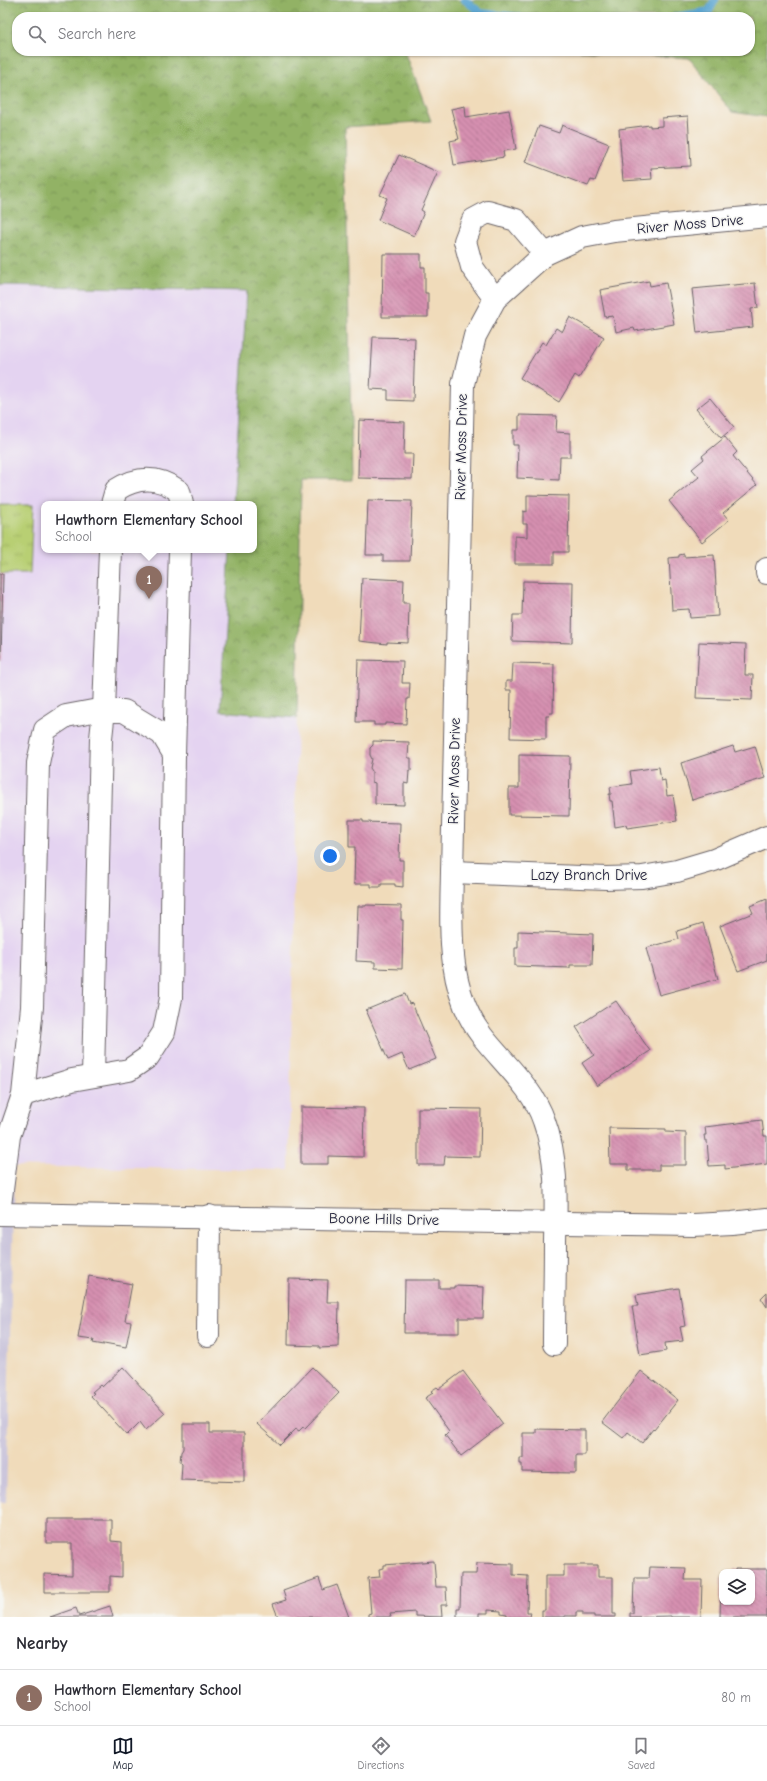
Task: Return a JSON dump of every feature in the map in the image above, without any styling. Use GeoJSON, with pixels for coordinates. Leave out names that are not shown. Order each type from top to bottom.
{"type":"FeatureCollection","features":[{"type":"Feature","properties":{"kind":"street"},"geometry":{"type":"LineString","coordinates":[[495,299],[472,267],[465,241],[473,220],[488,212],[516,220],[545,254]]}},
{"type":"Feature","properties":{"kind":"street","name":"River Moss Drive"},"geometry":{"type":"LineString","coordinates":[[554,1344],[555,1173],[551,1144],[544,1120],[531,1095],[481,1034],[463,998],[453,966],[451,935],[452,872],[463,384],[475,336],[495,299],[545,254],[582,237],[614,230],[767,216]]}},
{"type":"Feature","properties":{"kind":"street"},"geometry":{"type":"LineString","coordinates":[[113,501],[116,490],[129,482],[152,480],[168,483],[179,491],[181,501]]}},
{"type":"Feature","properties":{"kind":"street"},"geometry":{"type":"LineString","coordinates":[[92,1076],[101,738],[104,710],[110,553]]}},
{"type":"Feature","properties":{"kind":"street"},"geometry":{"type":"LineString","coordinates":[[23,1095],[72,1080],[129,1070],[148,1057],[164,1032],[171,998],[174,754],[180,553]]}},
{"type":"Feature","properties":{"kind":"street"},"geometry":{"type":"LineString","coordinates":[[0,1204],[9,1136],[23,1095],[32,1008],[38,764],[44,730],[66,716],[104,710],[124,711],[162,734],[174,754]]}},
{"type":"Feature","properties":{"kind":"street","name":"Lazy Branch Drive"},"geometry":{"type":"LineString","coordinates":[[452,872],[606,878],[642,877],[677,871],[714,860],[767,837]]}},
{"type":"Feature","properties":{"kind":"street","name":"Boone Hills Drive"},"geometry":{"type":"LineString","coordinates":[[0,1214],[209,1216],[693,1225],[767,1219]]}},
{"type":"Feature","properties":{"kind":"street"},"geometry":{"type":"LineString","coordinates":[[208,1336],[209,1216]]}},
{"type":"Feature","properties":{"kind":"shaded area"},"geometry":{"type":"Polygon","coordinates":[[[0,0],[12,12],[12,56],[24,56],[305,248],[289,1170],[0,1166],[0,0]]]}},
{"type":"Feature","properties":{"kind":"shaded area"},"geometry":{"type":"Polygon","coordinates":[[[0,1166],[14,1166],[6,1502],[0,1502],[0,1166]]]}},
{"type":"Feature","properties":{"kind":"green space"},"geometry":{"type":"Polygon","coordinates":[[[0,0],[767,0],[767,117],[732,112],[689,58],[658,56],[755,56],[755,12],[399,12],[389,9],[390,12],[12,12],[12,56],[407,56],[431,121],[345,127],[352,480],[301,480],[297,718],[220,711],[230,553],[257,553],[257,501],[233,501],[247,291],[0,285],[0,0]]]}},
{"type":"Feature","properties":{"kind":"green space"},"geometry":{"type":"Polygon","coordinates":[[[0,505],[33,505],[30,574],[0,574],[0,505]]]}},
{"type":"Feature","properties":{"kind":"building"},"geometry":{"type":"Polygon","coordinates":[[[465,106],[466,117],[509,110],[516,149],[503,151],[504,157],[454,165],[450,141],[459,139],[451,109],[465,106]]]}},
{"type":"Feature","properties":{"kind":"building"},"geometry":{"type":"Polygon","coordinates":[[[688,116],[691,166],[651,168],[652,179],[623,181],[619,129],[650,125],[650,127],[662,126],[662,118],[688,116]]]}},
{"type":"Feature","properties":{"kind":"building"},"geometry":{"type":"Polygon","coordinates":[[[562,125],[609,144],[595,181],[591,180],[588,186],[525,162],[539,126],[559,133],[562,125]]]}},
{"type":"Feature","properties":{"kind":"building"},"geometry":{"type":"Polygon","coordinates":[[[399,155],[438,172],[421,210],[424,212],[414,236],[378,220],[387,198],[380,195],[399,155]]]}},
{"type":"Feature","properties":{"kind":"building"},"geometry":{"type":"Polygon","coordinates":[[[383,254],[421,254],[421,267],[425,267],[425,293],[428,293],[428,317],[382,317],[383,254]]]}},
{"type":"Feature","properties":{"kind":"building"},"geometry":{"type":"Polygon","coordinates":[[[649,281],[650,286],[666,283],[674,324],[635,331],[634,328],[616,332],[613,316],[605,317],[600,290],[649,281]]]}},
{"type":"Feature","properties":{"kind":"building"},"geometry":{"type":"Polygon","coordinates":[[[755,283],[758,308],[751,309],[753,327],[697,333],[692,289],[755,283]]]}},
{"type":"Feature","properties":{"kind":"building"},"geometry":{"type":"Polygon","coordinates":[[[570,317],[604,337],[579,378],[575,375],[559,402],[520,378],[542,342],[546,345],[556,328],[562,332],[570,317]]]}},
{"type":"Feature","properties":{"kind":"building"},"geometry":{"type":"Polygon","coordinates":[[[373,337],[415,338],[413,401],[388,400],[388,390],[370,389],[373,337]]]}},
{"type":"Feature","properties":{"kind":"building"},"geometry":{"type":"Polygon","coordinates":[[[710,398],[734,427],[721,438],[696,409],[710,398]]]}},
{"type":"Feature","properties":{"kind":"building"},"geometry":{"type":"Polygon","coordinates":[[[519,415],[557,416],[556,432],[570,433],[570,457],[560,457],[559,480],[517,478],[518,445],[513,445],[513,430],[519,430],[519,415]]]}},
{"type":"Feature","properties":{"kind":"building"},"geometry":{"type":"Polygon","coordinates":[[[359,420],[405,422],[404,454],[413,454],[412,479],[358,478],[359,420]]]}},
{"type":"Feature","properties":{"kind":"building"},"geometry":{"type":"Polygon","coordinates":[[[725,437],[737,452],[733,456],[757,485],[723,513],[729,520],[702,542],[669,501],[699,477],[692,469],[704,459],[702,456],[725,437]]]}},
{"type":"Feature","properties":{"kind":"building"},"geometry":{"type":"Polygon","coordinates":[[[527,495],[569,496],[568,552],[554,552],[554,564],[515,564],[515,536],[527,537],[527,524],[523,524],[523,511],[527,512],[527,495]]]}},
{"type":"Feature","properties":{"kind":"building"},"geometry":{"type":"Polygon","coordinates":[[[368,500],[412,501],[410,561],[383,561],[383,555],[366,555],[368,500]]]}},
{"type":"Feature","properties":{"kind":"building"},"geometry":{"type":"Polygon","coordinates":[[[684,554],[684,557],[714,555],[718,616],[690,618],[689,609],[672,610],[669,558],[679,557],[679,555],[684,554]]]}},
{"type":"Feature","properties":{"kind":"building"},"geometry":{"type":"Polygon","coordinates":[[[0,574],[3,574],[1,661],[0,661],[0,574]]]}},
{"type":"Feature","properties":{"kind":"building"},"geometry":{"type":"Polygon","coordinates":[[[362,578],[404,580],[403,603],[409,603],[408,643],[387,642],[387,644],[359,641],[362,578]]]}},
{"type":"Feature","properties":{"kind":"building"},"geometry":{"type":"Polygon","coordinates":[[[523,581],[573,582],[572,643],[512,641],[513,615],[522,615],[523,581]]]}},
{"type":"Feature","properties":{"kind":"building"},"geometry":{"type":"Polygon","coordinates":[[[699,642],[746,644],[745,675],[753,675],[752,700],[696,698],[699,642]]]}},
{"type":"Feature","properties":{"kind":"building"},"geometry":{"type":"Polygon","coordinates":[[[358,660],[403,661],[402,683],[410,683],[409,699],[407,699],[406,724],[385,723],[385,725],[374,725],[374,722],[356,722],[358,660]]]}},
{"type":"Feature","properties":{"kind":"building"},"geometry":{"type":"Polygon","coordinates":[[[513,663],[554,664],[553,713],[546,716],[546,739],[510,738],[511,690],[506,690],[506,681],[512,681],[513,663]]]}},
{"type":"Feature","properties":{"kind":"building"},"geometry":{"type":"Polygon","coordinates":[[[373,741],[409,742],[408,758],[411,758],[411,771],[409,771],[408,784],[404,783],[404,805],[375,804],[375,783],[372,782],[372,771],[370,768],[372,759],[370,755],[370,748],[373,745],[373,741]]]}},
{"type":"Feature","properties":{"kind":"building"},"geometry":{"type":"Polygon","coordinates":[[[733,746],[735,752],[755,746],[765,778],[692,800],[681,763],[733,746]]]}},
{"type":"Feature","properties":{"kind":"building"},"geometry":{"type":"Polygon","coordinates":[[[519,755],[570,756],[569,816],[509,815],[509,788],[519,788],[519,755]]]}},
{"type":"Feature","properties":{"kind":"building"},"geometry":{"type":"Polygon","coordinates":[[[659,767],[661,781],[665,780],[667,796],[673,795],[677,821],[627,828],[626,825],[615,827],[612,801],[610,801],[609,794],[611,794],[610,787],[632,784],[630,771],[659,767]]]}},
{"type":"Feature","properties":{"kind":"building"},"geometry":{"type":"Polygon","coordinates":[[[349,820],[400,823],[399,860],[403,860],[403,887],[395,886],[395,884],[381,884],[381,887],[371,887],[371,884],[354,884],[355,847],[349,847],[349,820]]]}},
{"type":"Feature","properties":{"kind":"building"},"geometry":{"type":"Polygon","coordinates":[[[767,899],[767,960],[738,971],[720,926],[753,913],[750,906],[767,899]]]}},
{"type":"Feature","properties":{"kind":"building"},"geometry":{"type":"Polygon","coordinates":[[[358,906],[401,906],[401,920],[403,920],[402,969],[375,968],[375,962],[356,961],[358,906]]]}},
{"type":"Feature","properties":{"kind":"building"},"geometry":{"type":"Polygon","coordinates":[[[703,923],[718,979],[659,995],[646,948],[679,939],[677,931],[703,923]]]}},
{"type":"Feature","properties":{"kind":"building"},"geometry":{"type":"Polygon","coordinates":[[[518,931],[593,934],[592,965],[570,965],[570,968],[515,966],[515,948],[518,948],[518,931]]]}},
{"type":"Feature","properties":{"kind":"building"},"geometry":{"type":"Polygon","coordinates":[[[405,994],[409,1004],[412,1003],[436,1059],[409,1070],[402,1054],[388,1060],[366,1010],[405,994]]]}},
{"type":"Feature","properties":{"kind":"building"},"geometry":{"type":"Polygon","coordinates":[[[616,1001],[650,1051],[597,1086],[582,1063],[594,1055],[576,1027],[616,1001]]]}},
{"type":"Feature","properties":{"kind":"building"},"geometry":{"type":"Polygon","coordinates":[[[301,1107],[364,1108],[363,1157],[328,1156],[328,1164],[301,1164],[301,1107]]]}},
{"type":"Feature","properties":{"kind":"building"},"geometry":{"type":"Polygon","coordinates":[[[418,1108],[481,1109],[480,1157],[445,1156],[444,1165],[418,1165],[418,1108]]]}},
{"type":"Feature","properties":{"kind":"building"},"geometry":{"type":"Polygon","coordinates":[[[762,1120],[764,1136],[767,1136],[767,1164],[725,1169],[725,1165],[709,1166],[707,1141],[705,1141],[704,1135],[706,1135],[705,1127],[762,1120]]]}},
{"type":"Feature","properties":{"kind":"building"},"geometry":{"type":"Polygon","coordinates":[[[609,1128],[666,1129],[666,1132],[686,1133],[686,1165],[659,1165],[659,1170],[628,1170],[628,1164],[610,1164],[609,1128]]]}},
{"type":"Feature","properties":{"kind":"building"},"geometry":{"type":"Polygon","coordinates":[[[89,1276],[132,1284],[125,1321],[131,1322],[126,1347],[104,1343],[104,1345],[93,1343],[94,1340],[78,1338],[89,1276]]]}},
{"type":"Feature","properties":{"kind":"building"},"geometry":{"type":"Polygon","coordinates":[[[289,1279],[328,1280],[327,1302],[339,1302],[338,1347],[319,1348],[319,1346],[288,1345],[289,1279]]]}},
{"type":"Feature","properties":{"kind":"building"},"geometry":{"type":"Polygon","coordinates":[[[405,1280],[439,1280],[439,1288],[454,1288],[454,1286],[484,1287],[483,1318],[459,1318],[459,1333],[404,1333],[405,1280]]]}},
{"type":"Feature","properties":{"kind":"building"},"geometry":{"type":"Polygon","coordinates":[[[679,1288],[685,1326],[680,1327],[683,1341],[665,1343],[666,1351],[640,1355],[632,1306],[638,1306],[636,1295],[679,1288]]]}},
{"type":"Feature","properties":{"kind":"building"},"geometry":{"type":"Polygon","coordinates":[[[767,1292],[767,1307],[761,1298],[767,1292]]]}},
{"type":"Feature","properties":{"kind":"building"},"geometry":{"type":"Polygon","coordinates":[[[123,1367],[165,1413],[146,1430],[140,1422],[127,1435],[91,1396],[94,1393],[92,1392],[100,1385],[102,1387],[123,1367]]]}},
{"type":"Feature","properties":{"kind":"building"},"geometry":{"type":"Polygon","coordinates":[[[312,1367],[339,1393],[305,1428],[303,1427],[299,1431],[296,1429],[280,1445],[257,1424],[312,1367]]]}},
{"type":"Feature","properties":{"kind":"building"},"geometry":{"type":"Polygon","coordinates":[[[463,1371],[503,1424],[461,1456],[445,1435],[449,1431],[425,1398],[433,1393],[431,1391],[437,1387],[439,1389],[463,1371]]]}},
{"type":"Feature","properties":{"kind":"building"},"geometry":{"type":"Polygon","coordinates":[[[641,1371],[678,1400],[642,1443],[628,1432],[623,1438],[602,1422],[641,1371]]]}},
{"type":"Feature","properties":{"kind":"building"},"geometry":{"type":"Polygon","coordinates":[[[183,1424],[210,1424],[210,1433],[244,1433],[244,1482],[181,1480],[182,1464],[180,1462],[181,1452],[183,1449],[183,1424]]]}},
{"type":"Feature","properties":{"kind":"building"},"geometry":{"type":"Polygon","coordinates":[[[536,1429],[585,1430],[585,1455],[576,1455],[576,1473],[522,1472],[520,1458],[523,1458],[523,1433],[536,1433],[536,1429]]]}},
{"type":"Feature","properties":{"kind":"building"},"geometry":{"type":"Polygon","coordinates":[[[46,1519],[111,1519],[111,1541],[122,1542],[122,1577],[110,1576],[110,1592],[44,1592],[44,1574],[72,1575],[72,1543],[46,1543],[46,1519]]]}},
{"type":"Feature","properties":{"kind":"building"},"geometry":{"type":"Polygon","coordinates":[[[434,1561],[436,1587],[446,1587],[447,1605],[441,1605],[442,1617],[415,1616],[415,1612],[390,1614],[391,1617],[368,1617],[368,1614],[371,1613],[368,1578],[380,1577],[379,1569],[384,1568],[384,1565],[434,1561]]]}},
{"type":"Feature","properties":{"kind":"building"},"geometry":{"type":"Polygon","coordinates":[[[477,1563],[513,1564],[513,1575],[528,1576],[527,1612],[531,1612],[530,1617],[507,1617],[507,1615],[501,1614],[501,1611],[488,1610],[488,1613],[479,1613],[479,1617],[457,1617],[457,1608],[460,1608],[461,1574],[476,1574],[477,1563]]]}},
{"type":"Feature","properties":{"kind":"building"},"geometry":{"type":"Polygon","coordinates":[[[564,1565],[598,1565],[598,1577],[613,1577],[613,1614],[616,1614],[616,1617],[594,1617],[594,1615],[583,1615],[583,1612],[576,1612],[576,1616],[542,1617],[542,1610],[545,1610],[545,1576],[564,1576],[564,1565]]]}},
{"type":"Feature","properties":{"kind":"building"},"geometry":{"type":"Polygon","coordinates":[[[650,1567],[686,1568],[685,1580],[702,1580],[701,1617],[630,1617],[630,1613],[633,1613],[634,1578],[649,1578],[650,1567]]]}},
{"type":"Feature","properties":{"kind":"building"},"geometry":{"type":"Polygon","coordinates":[[[755,1569],[767,1569],[767,1617],[720,1617],[720,1605],[755,1605],[755,1569]]]}},
{"type":"Feature","properties":{"kind":"building"},"geometry":{"type":"Polygon","coordinates":[[[319,1578],[323,1590],[337,1585],[349,1617],[278,1617],[273,1604],[286,1600],[283,1591],[319,1578]]]}},
{"type":"Feature","properties":{"kind":"building"},"geometry":{"type":"Polygon","coordinates":[[[110,1606],[113,1617],[50,1617],[76,1608],[79,1616],[110,1606]]]}},
{"type":"Feature","properties":{"kind":"waterway"},"geometry":{"type":"LineString","coordinates":[[465,0],[480,12]]}},
{"type":"Feature","properties":{"kind":"waterway"},"geometry":{"type":"LineString","coordinates":[[703,12],[709,11],[715,0]]}},
{"type":"Feature","properties":{"kind":"place","name":"Hawthorn Elementary School"},"geometry":{"type":"Point","coordinates":[149,599]}}]}
